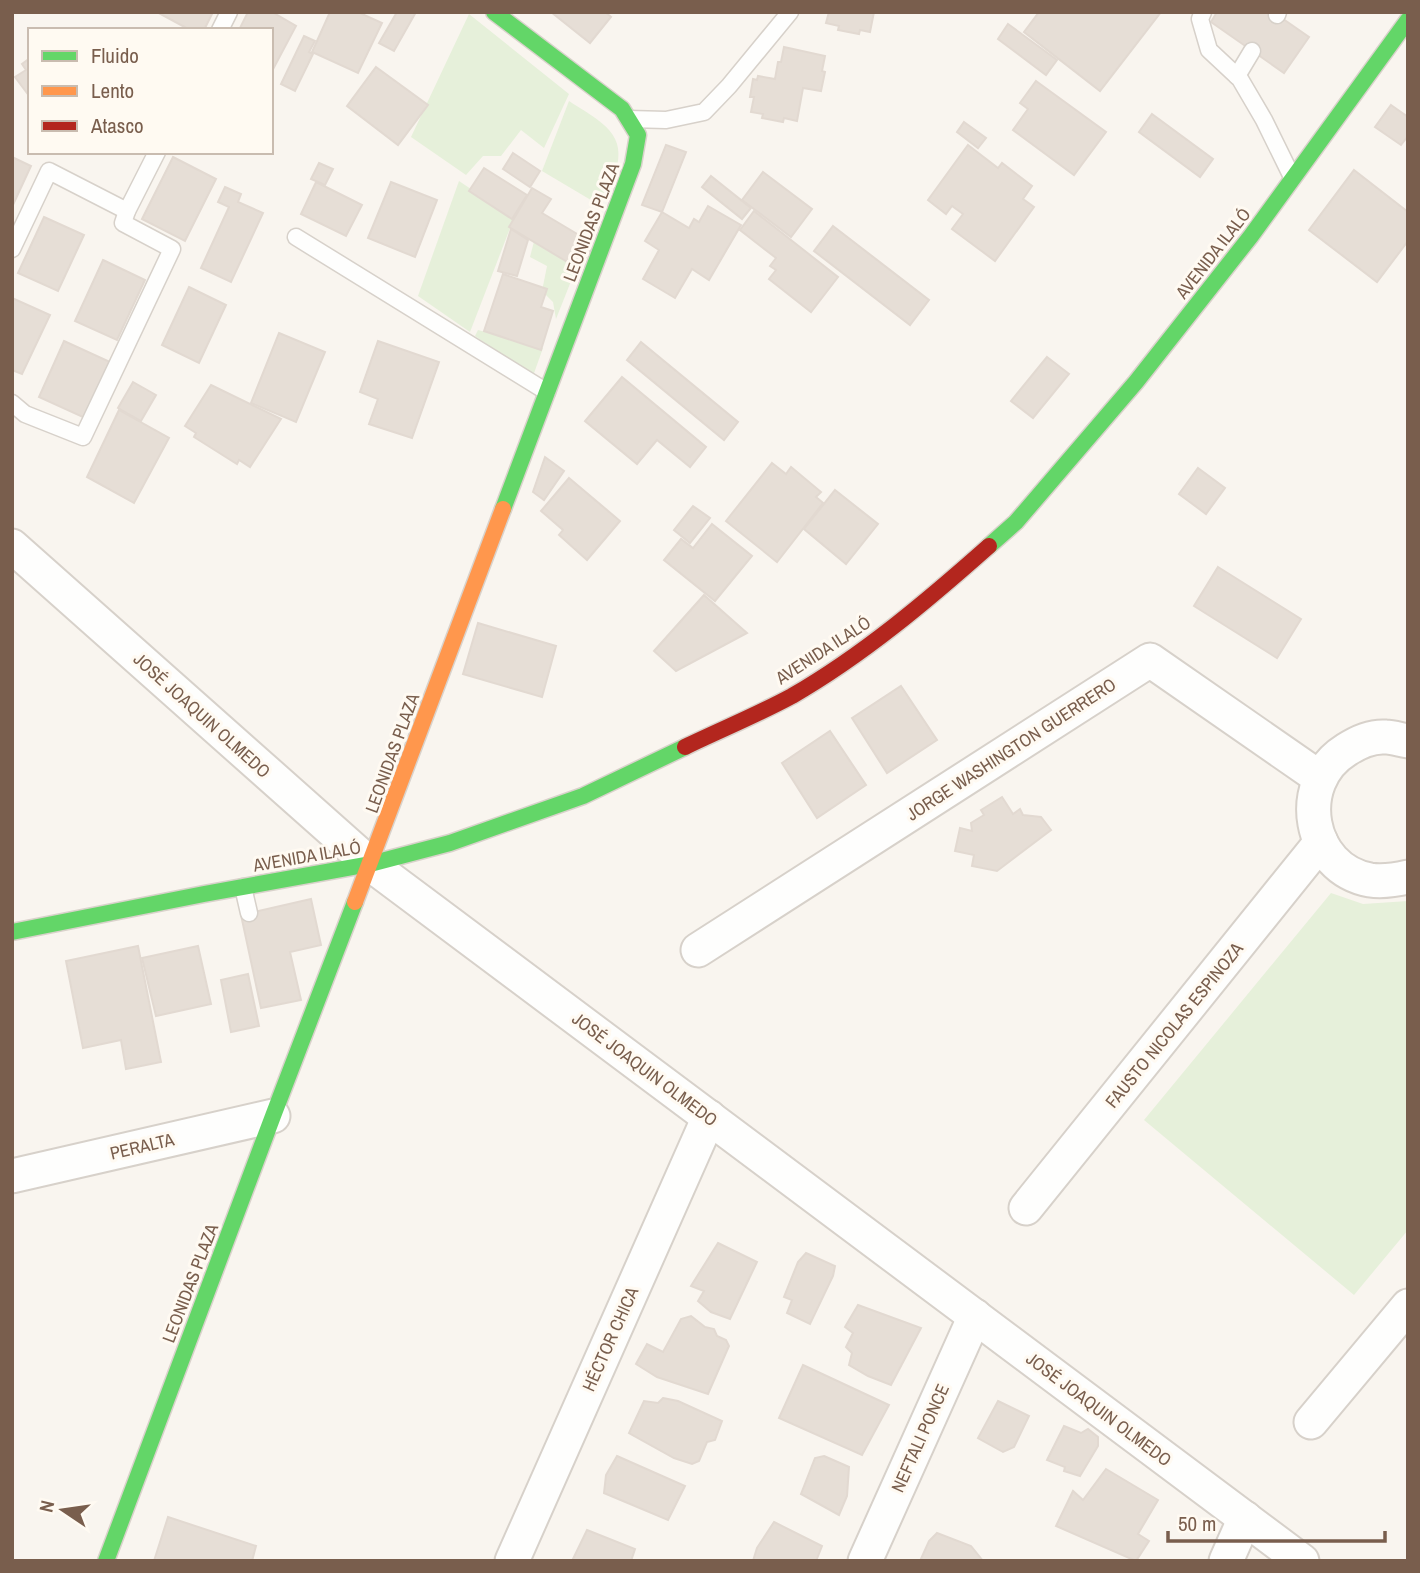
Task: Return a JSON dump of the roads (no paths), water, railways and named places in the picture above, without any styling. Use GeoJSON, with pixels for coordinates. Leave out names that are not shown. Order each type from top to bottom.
{"type":"FeatureCollection","features":[{"type":"Feature","properties":{"kind":"main road"},"geometry":{"type":"LineString","coordinates":[[494,12],[622,109],[628,119]]}},
{"type":"Feature","properties":{"kind":"main road","name":"AVENIDA ILALÓ"},"geometry":{"type":"LineString","coordinates":[[12,932],[370,864],[450,843],[583,796],[791,696],[869,646],[953,578],[1016,522],[1136,382],[1251,236],[1408,20]]}},
{"type":"Feature","properties":{"kind":"main road","name":"LEONIDAS PLAZA"},"geometry":{"type":"LineString","coordinates":[[106,1561],[273,1116],[307,1004],[370,864],[633,164],[638,135],[628,119]]}},
{"type":"Feature","properties":{"kind":"street","name":"JOSÉ JOAQUIN OLMEDO"},"geometry":{"type":"LineString","coordinates":[[12,547],[370,864],[1302,1561]]}},
{"type":"Feature","properties":{"kind":"street","name":"JORGE WASHINGTON GUERRERO"},"geometry":{"type":"LineString","coordinates":[[698,950],[1150,660],[1320,778]]}},
{"type":"Feature","properties":{"kind":"street"},"geometry":{"type":"LineString","coordinates":[[1408,741],[1386,737],[1359,741],[1336,756],[1320,778],[1314,794],[1313,810],[1315,827],[1321,842],[1333,859],[1349,872],[1368,880],[1389,881],[1408,877]]}},
{"type":"Feature","properties":{"kind":"street","name":"FAUSTO NICOLAS ESPINOZA"},"geometry":{"type":"LineString","coordinates":[[1026,1208],[1321,842]]}},
{"type":"Feature","properties":{"kind":"street","name":"PERALTA"},"geometry":{"type":"LineString","coordinates":[[12,1176],[273,1116]]}},
{"type":"Feature","properties":{"kind":"street","name":"HÉCTOR CHICA"},"geometry":{"type":"LineString","coordinates":[[512,1561],[709,1117]]}},
{"type":"Feature","properties":{"kind":"street"},"geometry":{"type":"LineString","coordinates":[[1311,1422],[1408,1306]]}},
{"type":"Feature","properties":{"kind":"street","name":"NEFTALI PONCE"},"geometry":{"type":"LineString","coordinates":[[865,1561],[975,1316]]}},
{"type":"Feature","properties":{"kind":"street"},"geometry":{"type":"LineString","coordinates":[[1226,1561],[1245,1518]]}},
{"type":"Feature","properties":{"kind":"lane"},"geometry":{"type":"LineString","coordinates":[[221,28],[229,12]]}},
{"type":"Feature","properties":{"kind":"lane"},"geometry":{"type":"LineString","coordinates":[[628,119],[666,120],[704,112],[790,12]]}},
{"type":"Feature","properties":{"kind":"lane"},"geometry":{"type":"LineString","coordinates":[[1203,12],[1200,19],[1209,50],[1240,79],[1293,178]]}},
{"type":"Feature","properties":{"kind":"lane"},"geometry":{"type":"LineString","coordinates":[[1237,76],[1252,51]]}},
{"type":"Feature","properties":{"kind":"lane"},"geometry":{"type":"LineString","coordinates":[[12,403],[25,414],[83,437],[172,249],[123,223],[156,154]]}},
{"type":"Feature","properties":{"kind":"lane"},"geometry":{"type":"LineString","coordinates":[[12,249],[49,172],[127,211]]}},
{"type":"Feature","properties":{"kind":"lane"},"geometry":{"type":"LineString","coordinates":[[296,237],[547,392]]}},
{"type":"Feature","properties":{"kind":"lane"},"geometry":{"type":"LineString","coordinates":[[243,887],[248,913]]}}]}
